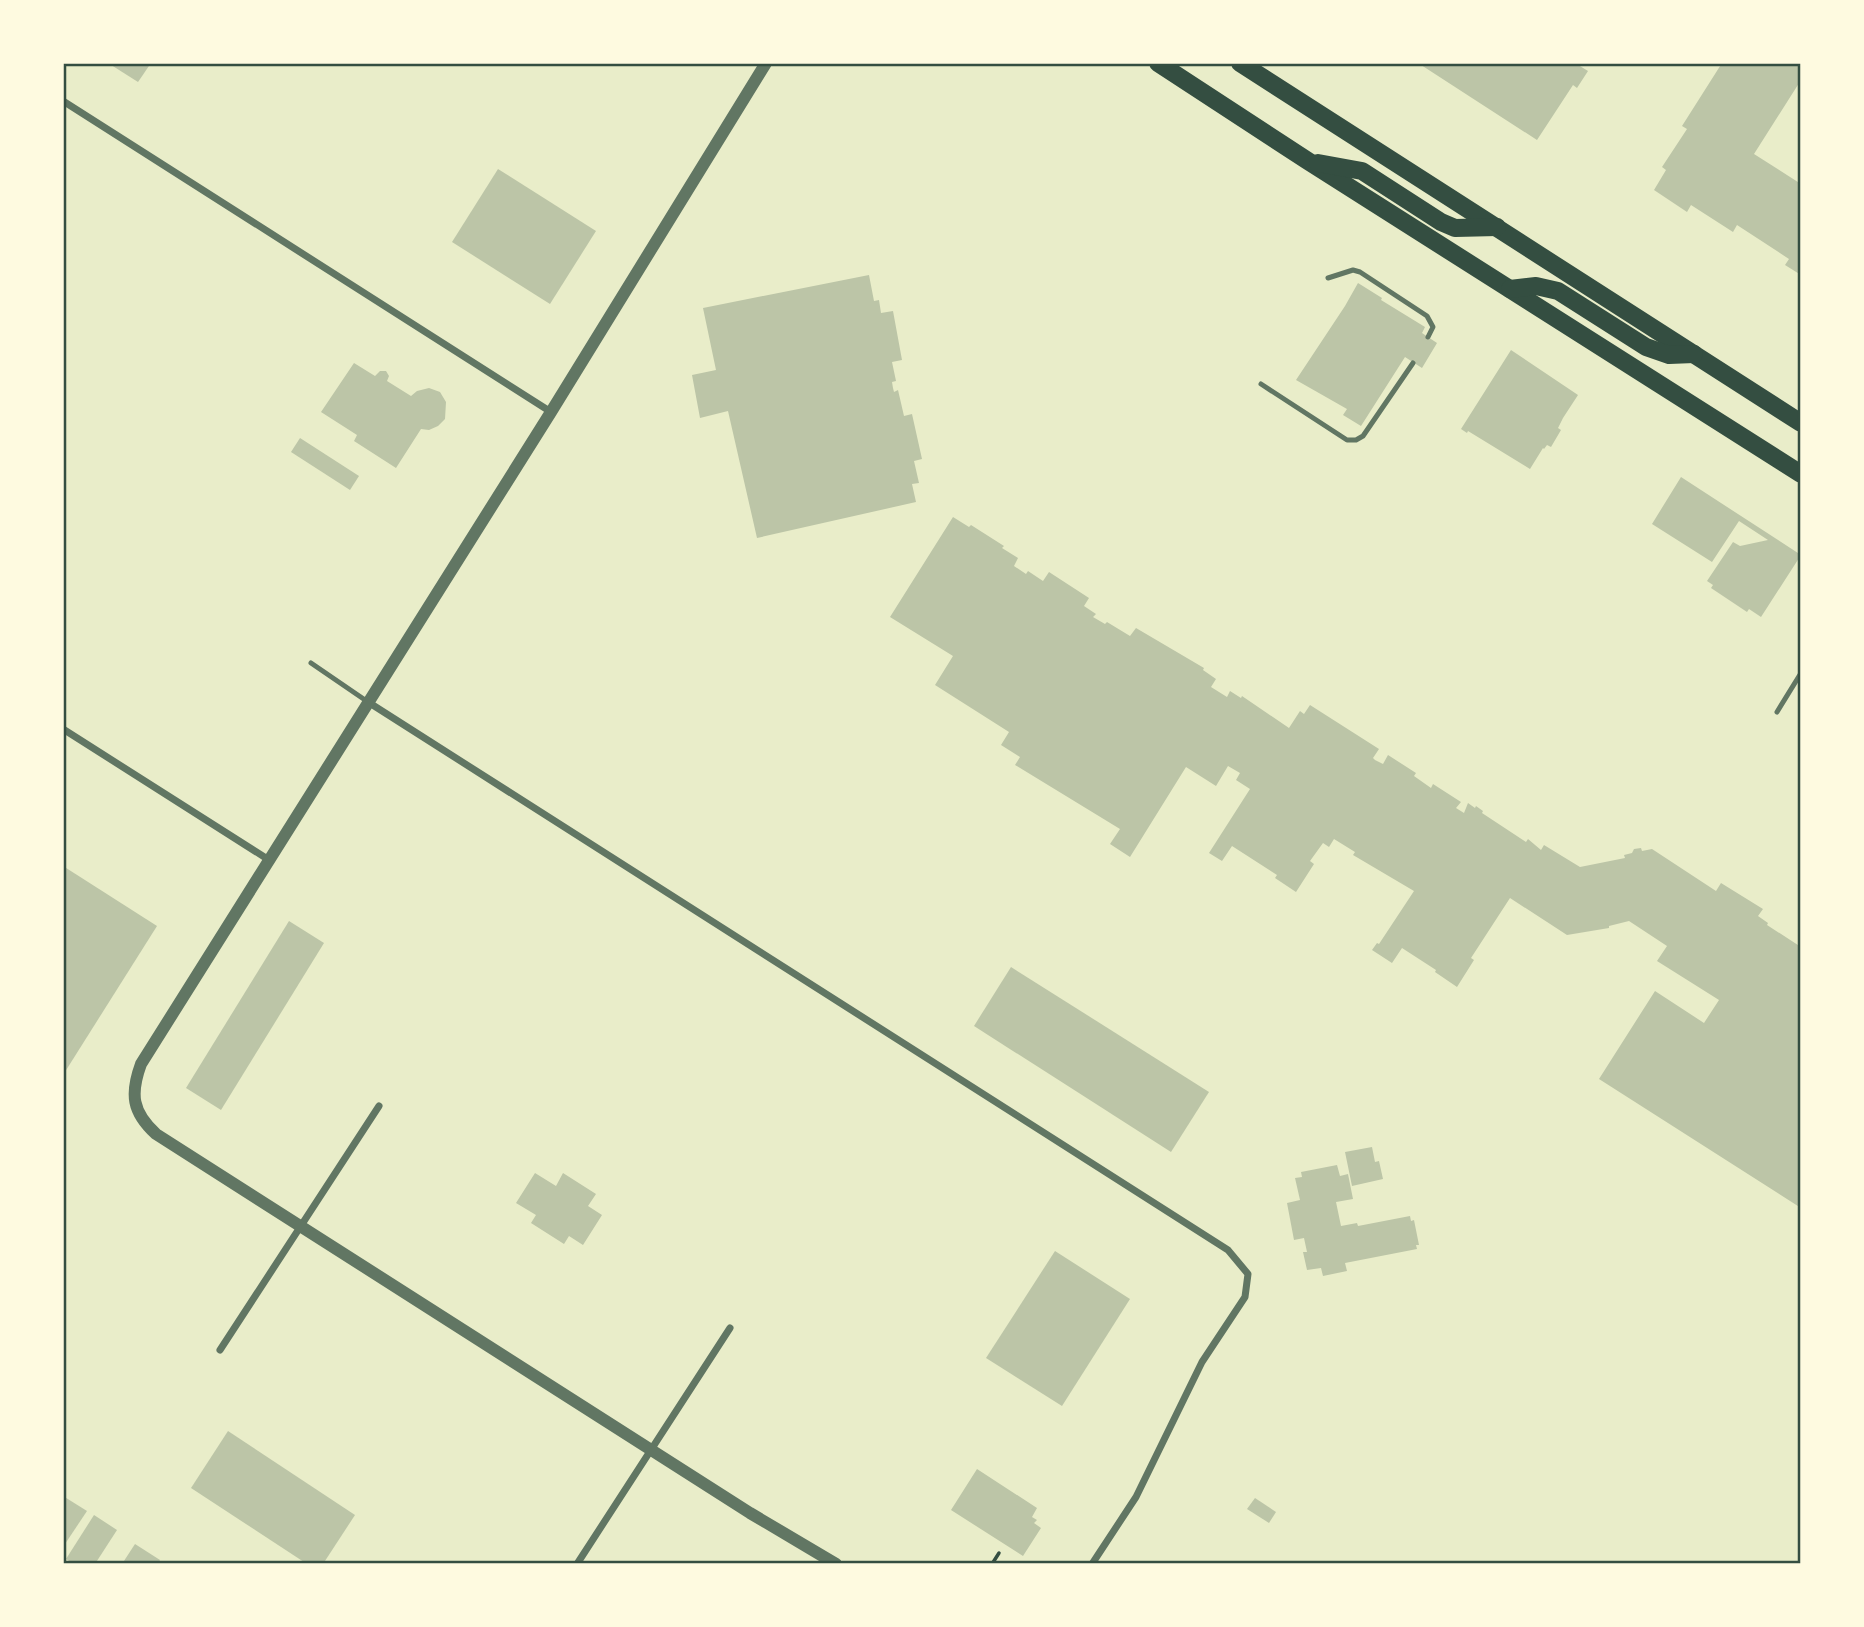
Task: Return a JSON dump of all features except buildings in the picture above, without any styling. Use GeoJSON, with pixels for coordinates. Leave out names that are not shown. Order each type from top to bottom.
{"type":"FeatureCollection","features":[{"type":"Feature","properties":{"kind":"main road"},"geometry":{"type":"LineString","coordinates":[[1158,63],[1801,474]]}},
{"type":"Feature","properties":{"kind":"main road"},"geometry":{"type":"LineString","coordinates":[[1240,63],[1801,422]]}},
{"type":"Feature","properties":{"kind":"main road"},"geometry":{"type":"LineString","coordinates":[[1308,161],[1362,171],[1441,222],[1455,228],[1497,227]]}},
{"type":"Feature","properties":{"kind":"main road"},"geometry":{"type":"LineString","coordinates":[[1510,289],[1530,286],[1558,291],[1646,347],[1669,355],[1695,354]]}},
{"type":"Feature","properties":{"kind":"street"},"geometry":{"type":"LineString","coordinates":[[766,63],[551,412],[141,1064],[134,1083],[135,1103],[142,1121],[156,1134],[651,1450],[836,1564]]}},
{"type":"Feature","properties":{"kind":"street"},"geometry":{"type":"LineString","coordinates":[[63,101],[551,412]]}},
{"type":"Feature","properties":{"kind":"street"},"geometry":{"type":"LineString","coordinates":[[369,702],[1228,1250],[1248,1274],[1245,1297],[1202,1362],[1136,1496],[1092,1564]]}},
{"type":"Feature","properties":{"kind":"street"},"geometry":{"type":"LineString","coordinates":[[63,729],[269,860]]}},
{"type":"Feature","properties":{"kind":"street"},"geometry":{"type":"LineString","coordinates":[[220,1350],[379,1106]]}},
{"type":"Feature","properties":{"kind":"street"},"geometry":{"type":"LineString","coordinates":[[577,1564],[730,1328]]}},
{"type":"Feature","properties":{"kind":"lane"},"geometry":{"type":"LineString","coordinates":[[1328,278],[1353,270],[1360,272],[1427,316],[1433,327],[1428,337]]}},
{"type":"Feature","properties":{"kind":"lane"},"geometry":{"type":"LineString","coordinates":[[1261,384],[1347,440],[1356,440],[1363,436],[1413,363]]}},
{"type":"Feature","properties":{"kind":"lane"},"geometry":{"type":"LineString","coordinates":[[311,663],[369,702]]}},
{"type":"Feature","properties":{"kind":"lane"},"geometry":{"type":"LineString","coordinates":[[1777,712],[1801,673]]}},
{"type":"Feature","properties":{"kind":"path"},"geometry":{"type":"LineString","coordinates":[[992,1564],[999,1553]]}}]}
